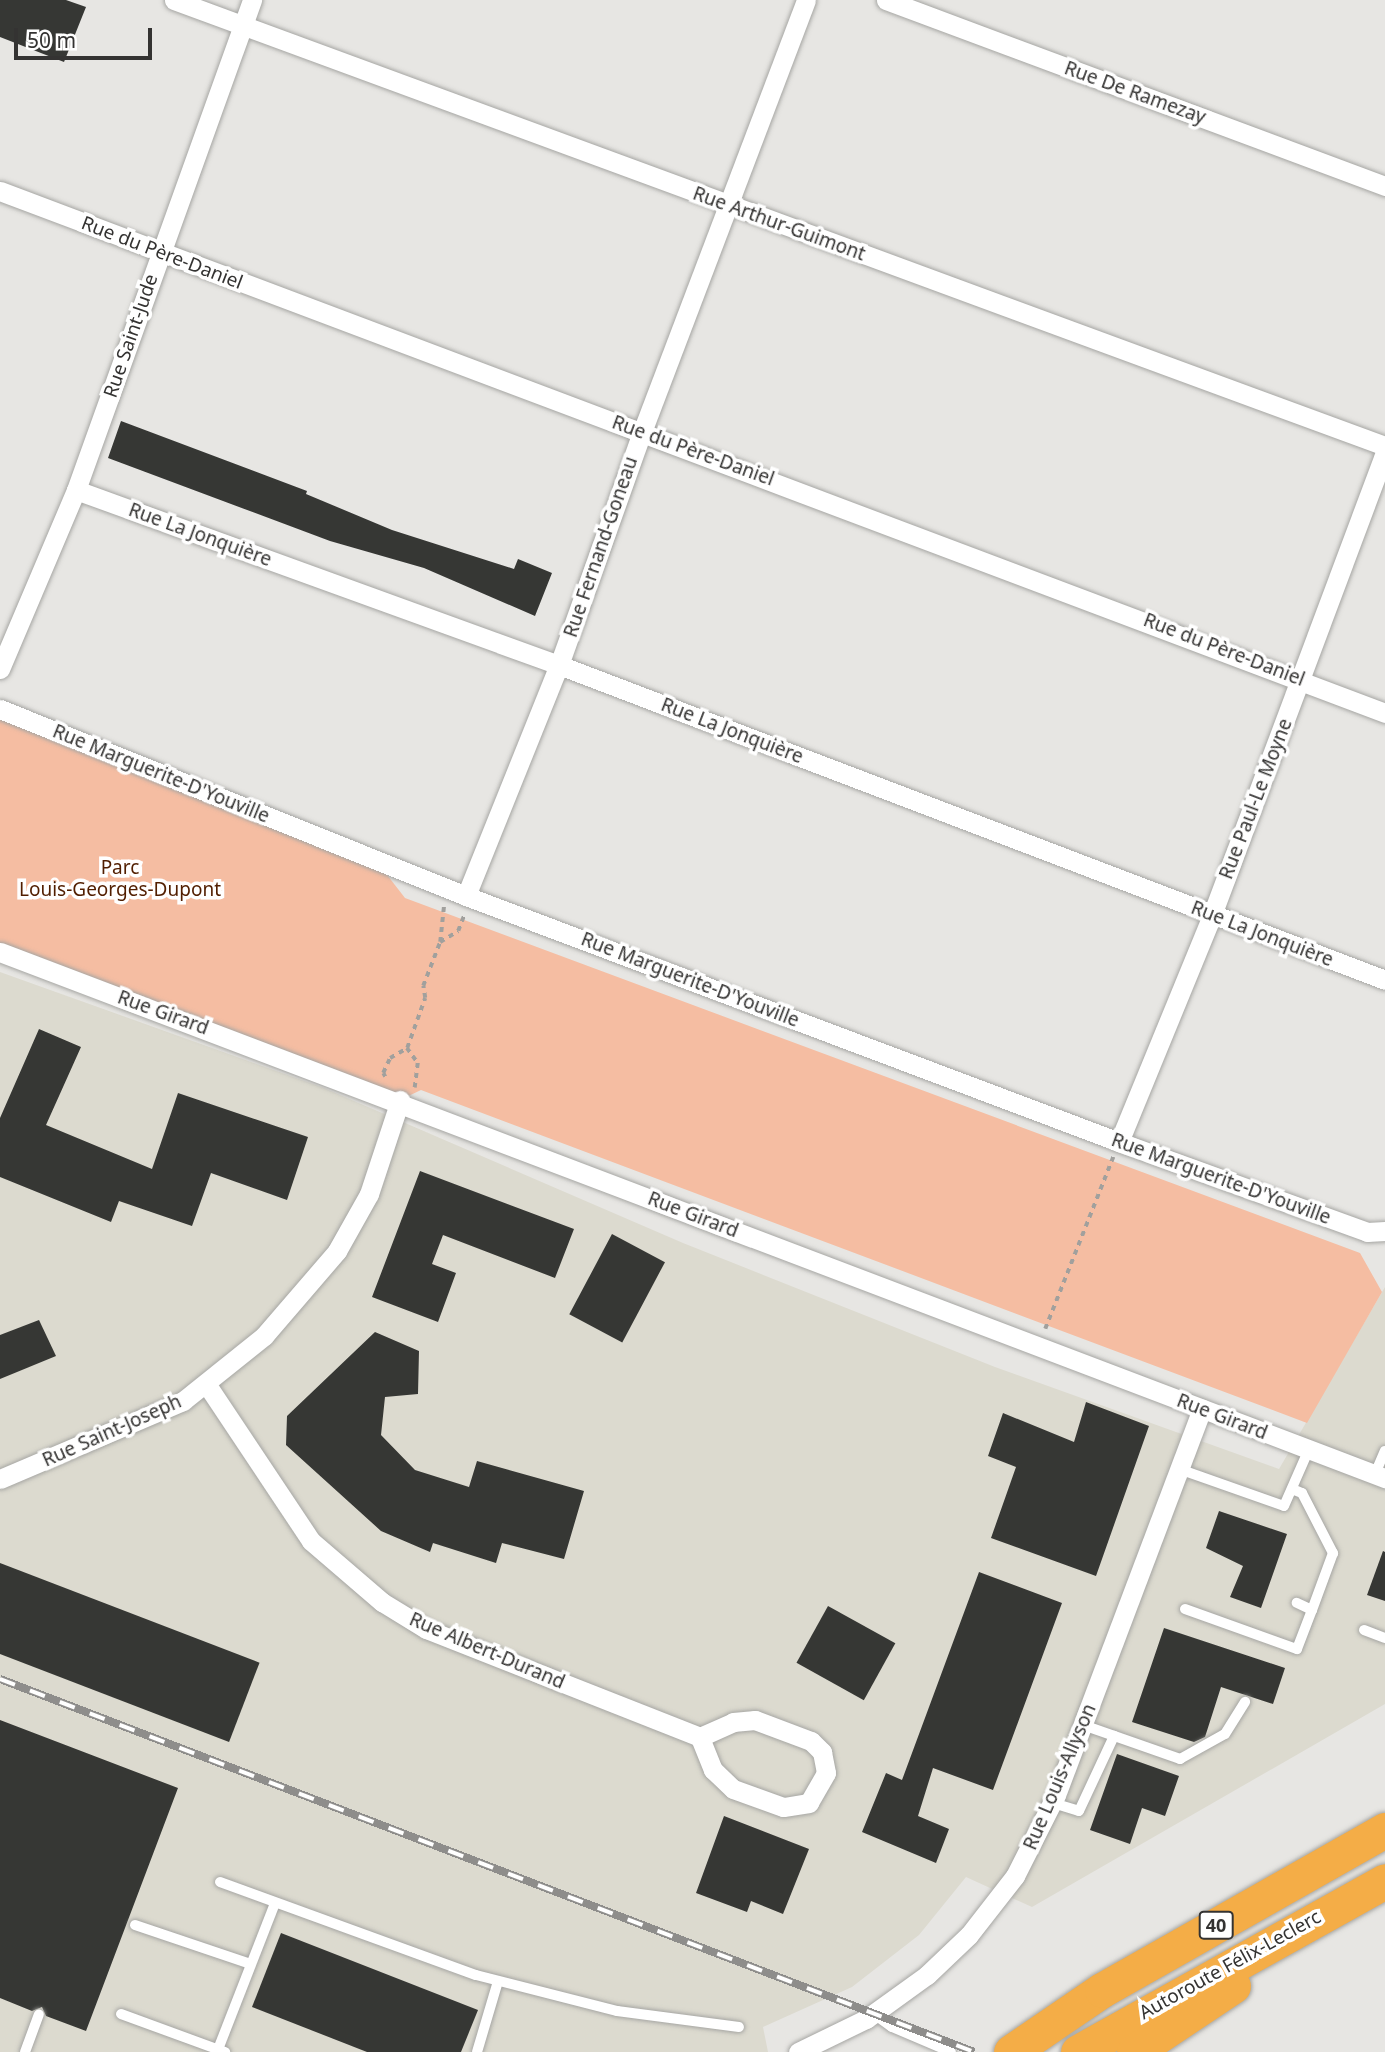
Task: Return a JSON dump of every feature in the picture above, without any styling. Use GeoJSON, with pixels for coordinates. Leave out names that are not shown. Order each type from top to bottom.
{"type":"FeatureCollection","features":[{"type":"Feature","properties":{"kind":"highway","name":"40"},"geometry":{"type":"LineString","coordinates":[[1011,2052],[1050,2023],[1385,1830]]}},
{"type":"Feature","properties":{"kind":"highway"},"geometry":{"type":"LineString","coordinates":[[1134,2052],[1385,1882]]}},
{"type":"Feature","properties":{"kind":"highway","name":"Autoroute Félix-Leclerc"},"geometry":{"type":"LineString","coordinates":[[1087,2046],[1385,1882]]}},
{"type":"Feature","properties":{"kind":"highway"},"geometry":{"type":"LineString","coordinates":[[1003,2052],[1050,2023]]}},
{"type":"Feature","properties":{"kind":"street","name":"Rue Arthur-Guimont"},"geometry":{"type":"LineString","coordinates":[[174,0],[1385,446]]}},
{"type":"Feature","properties":{"kind":"street","name":"Rue Saint-Jude"},"geometry":{"type":"LineString","coordinates":[[0,669],[76,490],[252,0]]}},
{"type":"Feature","properties":{"kind":"street","name":"Rue Fernand-Goneau"},"geometry":{"type":"LineString","coordinates":[[466,896],[559,665],[642,432],[806,0]]}},
{"type":"Feature","properties":{"kind":"street","name":"Rue De Ramezay"},"geometry":{"type":"LineString","coordinates":[[886,0],[1385,186]]}},
{"type":"Feature","properties":{"kind":"street","name":"Rue du Père-Daniel"},"geometry":{"type":"LineString","coordinates":[[0,191],[160,254],[1302,678],[1385,713]]}},
{"type":"Feature","properties":{"kind":"street","name":"Rue Paul-Le Moyne"},"geometry":{"type":"LineString","coordinates":[[1119,1142],[1212,915],[1385,453]]}},
{"type":"Feature","properties":{"kind":"street","name":"Rue La Jonquière"},"geometry":{"type":"LineString","coordinates":[[76,490],[559,665],[1385,980]]}},
{"type":"Feature","properties":{"kind":"street","name":"Rue Marguerite-D'Youville"},"geometry":{"type":"LineString","coordinates":[[0,709],[466,896],[1119,1142],[1367,1232],[1385,1231]]}},
{"type":"Feature","properties":{"kind":"street","name":"Rue Girard"},"geometry":{"type":"LineString","coordinates":[[0,952],[400,1100],[1037,1349],[1380,1476]]}},
{"type":"Feature","properties":{"kind":"street","name":"Rue Saint-Joseph"},"geometry":{"type":"LineString","coordinates":[[0,1479],[132,1426],[207,1385],[264,1336],[337,1251],[369,1194],[400,1100]]}},
{"type":"Feature","properties":{"kind":"street","name":"Rue Albert-Durand"},"geometry":{"type":"LineString","coordinates":[[207,1385],[311,1541],[382,1602],[426,1629],[700,1737]]}},
{"type":"Feature","properties":{"kind":"street","name":"Rue Louis-Allyson"},"geometry":{"type":"LineString","coordinates":[[798,2052],[874,2014],[933,1970],[978,1925],[1024,1862],[1053,1803],[1202,1409]]}},
{"type":"Feature","properties":{"kind":"street"},"geometry":{"type":"LineString","coordinates":[[755,1720],[816,1745],[824,1757],[824,1777],[809,1803],[783,1807],[722,1782],[700,1737],[733,1722],[755,1720]]}},
{"type":"Feature","properties":{"kind":"lane"},"geometry":{"type":"LineString","coordinates":[[1179,1469],[1284,1506],[1309,1449]]}},
{"type":"Feature","properties":{"kind":"lane"},"geometry":{"type":"LineString","coordinates":[[1380,1476],[1385,1451]]}},
{"type":"Feature","properties":{"kind":"lane"},"geometry":{"type":"LineString","coordinates":[[1185,1609],[1297,1649],[1332,1553],[1302,1493],[1292,1489]]}},
{"type":"Feature","properties":{"kind":"lane"},"geometry":{"type":"LineString","coordinates":[[1297,1603],[1312,1610]]}},
{"type":"Feature","properties":{"kind":"lane"},"geometry":{"type":"LineString","coordinates":[[1364,1630],[1385,1638]]}},
{"type":"Feature","properties":{"kind":"lane"},"geometry":{"type":"LineString","coordinates":[[1083,1725],[1180,1759],[1225,1734],[1245,1702]]}},
{"type":"Feature","properties":{"kind":"lane"},"geometry":{"type":"LineString","coordinates":[[1053,1803],[1079,1811],[1114,1736]]}},
{"type":"Feature","properties":{"kind":"lane"},"geometry":{"type":"LineString","coordinates":[[220,1882],[498,1981],[617,2011],[739,2027]]}},
{"type":"Feature","properties":{"kind":"lane"},"geometry":{"type":"LineString","coordinates":[[121,2014],[220,2051],[275,1902]]}},
{"type":"Feature","properties":{"kind":"lane"},"geometry":{"type":"LineString","coordinates":[[135,1925],[251,1964]]}},
{"type":"Feature","properties":{"kind":"lane"},"geometry":{"type":"LineString","coordinates":[[477,2052],[498,1981]]}},
{"type":"Feature","properties":{"kind":"lane"},"geometry":{"type":"LineString","coordinates":[[25,2052],[39,2014]]}},
{"type":"Feature","properties":{"kind":"lane"},"geometry":{"type":"LineString","coordinates":[[874,2014],[891,2027],[951,2052]]}},
{"type":"Feature","properties":{"kind":"path"},"geometry":{"type":"LineString","coordinates":[[407,1048],[418,1063],[417,1086],[400,1100],[383,1073],[390,1058],[407,1048],[425,998],[423,986],[440,942],[445,902],[466,896],[466,911],[458,931],[440,942]]}},
{"type":"Feature","properties":{"kind":"path"},"geometry":{"type":"LineString","coordinates":[[1037,1349],[1119,1142]]}},
{"type":"Feature","properties":{"kind":"shaded area"},"geometry":{"type":"Polygon","coordinates":[[[0,972],[324,1088],[683,1243],[995,1367],[1279,1469],[1385,1287],[1385,1704],[1032,1907],[966,1877],[919,1935],[852,1987],[763,2027],[768,2052],[0,2052],[0,972]]]}},
{"type":"Feature","properties":{"kind":"green space","name":"Parc Louis-Georges-Dupont"},"geometry":{"type":"Polygon","coordinates":[[[0,709],[367,849],[405,898],[1360,1253],[1382,1292],[1307,1423],[421,1090],[400,1100],[0,959],[0,709]]]}},
{"type":"Feature","properties":{"kind":"building"},"geometry":{"type":"Polygon","coordinates":[[[0,0],[66,0],[86,7],[64,62],[0,37],[0,0]]]}},
{"type":"Feature","properties":{"kind":"building"},"geometry":{"type":"Polygon","coordinates":[[[121,421],[307,491],[306,494],[392,530],[514,569],[518,559],[552,573],[535,616],[424,568],[330,541],[108,458],[121,421]]]}},
{"type":"Feature","properties":{"kind":"building"},"geometry":{"type":"Polygon","coordinates":[[[39,1029],[81,1047],[46,1125],[152,1169],[178,1093],[308,1137],[287,1200],[211,1173],[192,1226],[119,1201],[111,1222],[0,1177],[0,1118],[39,1029]]]}},
{"type":"Feature","properties":{"kind":"building"},"geometry":{"type":"Polygon","coordinates":[[[420,1171],[574,1229],[555,1278],[443,1235],[432,1264],[456,1273],[438,1322],[372,1297],[420,1171]]]}},
{"type":"Feature","properties":{"kind":"building"},"geometry":{"type":"Polygon","coordinates":[[[612,1234],[665,1262],[622,1343],[569,1314],[612,1234]]]}},
{"type":"Feature","properties":{"kind":"building"},"geometry":{"type":"Polygon","coordinates":[[[39,1320],[56,1356],[0,1379],[0,1335],[39,1320]]]}},
{"type":"Feature","properties":{"kind":"building"},"geometry":{"type":"Polygon","coordinates":[[[375,1332],[419,1351],[418,1394],[385,1397],[381,1435],[415,1470],[469,1487],[477,1461],[584,1491],[564,1559],[502,1543],[496,1563],[433,1543],[430,1552],[381,1531],[286,1445],[287,1416],[375,1332]]]}},
{"type":"Feature","properties":{"kind":"building"},"geometry":{"type":"Polygon","coordinates":[[[1086,1402],[1149,1426],[1096,1576],[991,1538],[1016,1467],[988,1456],[1003,1413],[1074,1442],[1086,1402]]]}},
{"type":"Feature","properties":{"kind":"building"},"geometry":{"type":"Polygon","coordinates":[[[1219,1511],[1287,1534],[1261,1608],[1230,1597],[1243,1566],[1206,1548],[1219,1511]]]}},
{"type":"Feature","properties":{"kind":"building"},"geometry":{"type":"Polygon","coordinates":[[[1383,1551],[1385,1552],[1385,1601],[1367,1595],[1383,1551]]]}},
{"type":"Feature","properties":{"kind":"building"},"geometry":{"type":"Polygon","coordinates":[[[0,1563],[260,1663],[229,1742],[0,1654],[0,1563]]]}},
{"type":"Feature","properties":{"kind":"building"},"geometry":{"type":"Polygon","coordinates":[[[979,1572],[1062,1603],[993,1790],[933,1768],[918,1816],[949,1829],[936,1863],[862,1832],[886,1773],[902,1780],[979,1572]]]}},
{"type":"Feature","properties":{"kind":"building"},"geometry":{"type":"Polygon","coordinates":[[[828,1606],[895,1643],[864,1700],[796,1663],[828,1606]]]}},
{"type":"Feature","properties":{"kind":"building"},"geometry":{"type":"Polygon","coordinates":[[[1164,1628],[1285,1668],[1273,1704],[1221,1687],[1205,1737],[1194,1742],[1132,1722],[1164,1628]]]}},
{"type":"Feature","properties":{"kind":"building"},"geometry":{"type":"Polygon","coordinates":[[[0,1720],[178,1788],[86,2031],[46,2016],[42,2007],[32,2011],[0,1998],[0,1720]]]}},
{"type":"Feature","properties":{"kind":"building"},"geometry":{"type":"Polygon","coordinates":[[[1117,1754],[1179,1776],[1165,1816],[1142,1808],[1130,1844],[1090,1830],[1117,1754]]]}},
{"type":"Feature","properties":{"kind":"building"},"geometry":{"type":"Polygon","coordinates":[[[724,1816],[809,1849],[783,1914],[751,1901],[747,1912],[696,1893],[724,1816]]]}},
{"type":"Feature","properties":{"kind":"building"},"geometry":{"type":"Polygon","coordinates":[[[281,1933],[478,2010],[461,2052],[367,2052],[252,2007],[281,1933]]]}},
{"type":"Feature","properties":{"kind":"railway"},"geometry":{"type":"LineString","coordinates":[[0,1679],[974,2052]]}}]}
